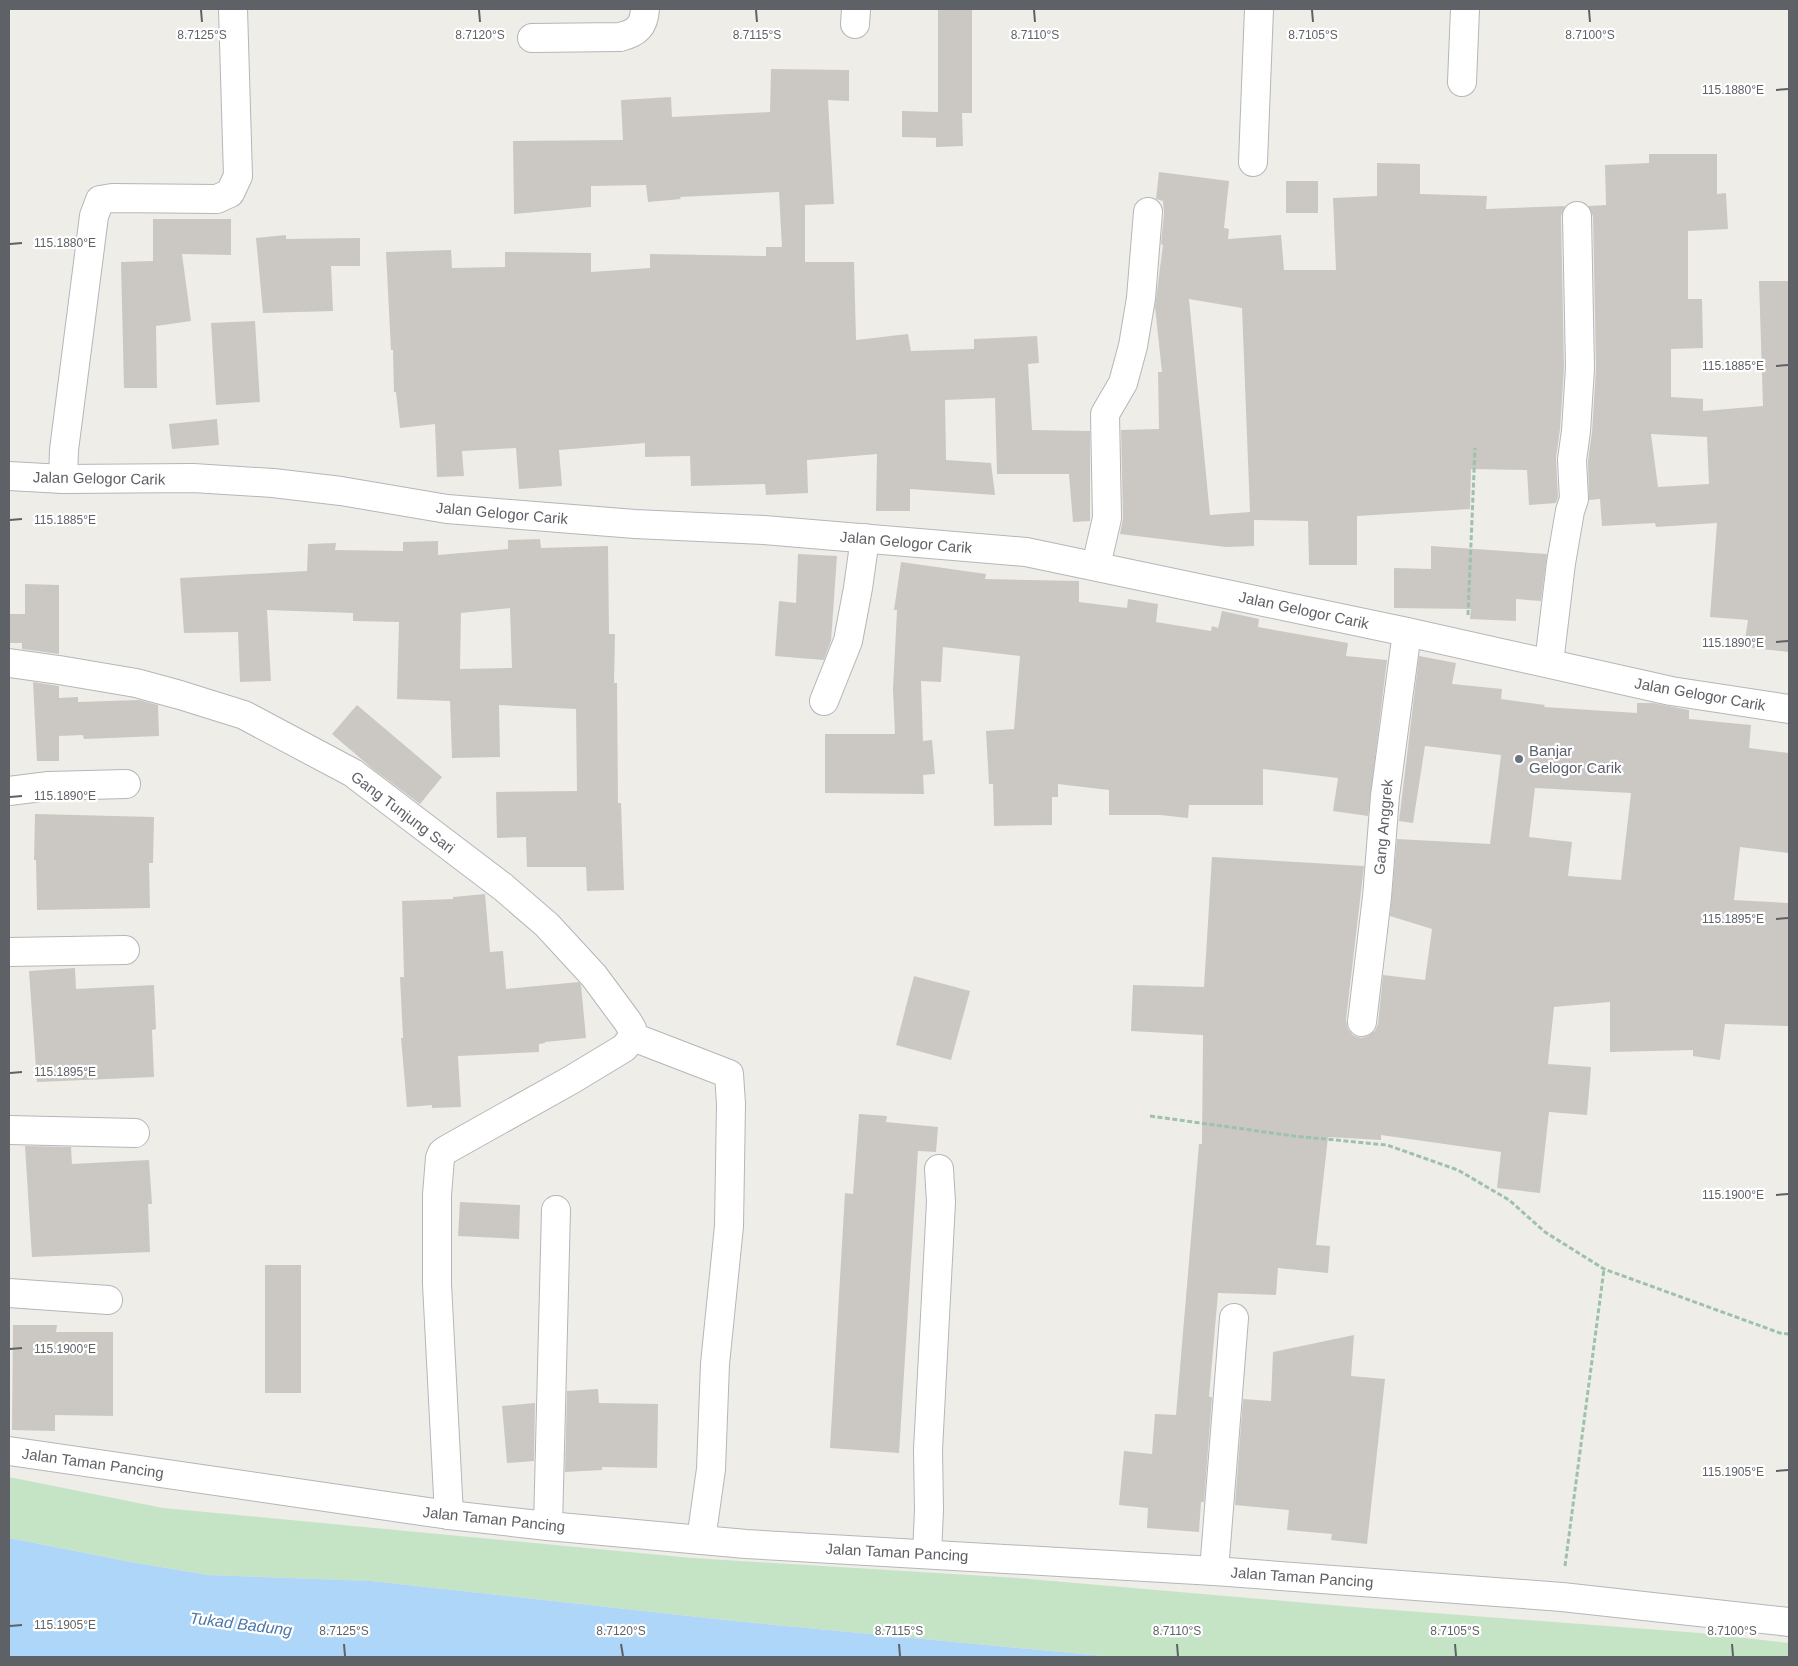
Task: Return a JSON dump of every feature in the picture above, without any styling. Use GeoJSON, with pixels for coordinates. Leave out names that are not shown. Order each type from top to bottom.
{"type":"FeatureCollection","features":[{"type":"Feature","properties":{"kind":"street"},"geometry":{"type":"LineString","coordinates":[[63,479],[64,450],[94,216],[100,200],[112,198],[217,199],[230,193],[238,176],[232,9]]}},
{"type":"Feature","properties":{"kind":"street"},"geometry":{"type":"LineString","coordinates":[[532,38],[620,37],[633,34],[641,24],[645,9]]}},
{"type":"Feature","properties":{"kind":"street"},"geometry":{"type":"LineString","coordinates":[[1253,162],[1259,9]]}},
{"type":"Feature","properties":{"kind":"street"},"geometry":{"type":"LineString","coordinates":[[1462,82],[1465,9]]}},
{"type":"Feature","properties":{"kind":"street"},"geometry":{"type":"LineString","coordinates":[[1096,566],[1107,518],[1105,414],[1123,383],[1133,346],[1141,298],[1148,212]]}},
{"type":"Feature","properties":{"kind":"street"},"geometry":{"type":"LineString","coordinates":[[1549,663],[1560,573],[1570,511],[1574,499],[1572,460],[1580,368],[1577,216]]}},
{"type":"Feature","properties":{"kind":"street","name":"Jalan Gelogor Carik"},"geometry":{"type":"LineString","coordinates":[[9,476],[63,479],[193,478],[273,483],[341,491],[447,509],[635,524],[764,530],[1026,552],[1407,632],[1671,691],[1789,709]]}},
{"type":"Feature","properties":{"kind":"street"},"geometry":{"type":"LineString","coordinates":[[824,701],[848,641],[865,538]]}},
{"type":"Feature","properties":{"kind":"street","name":"Gang Anggrek"},"geometry":{"type":"LineString","coordinates":[[1362,1022],[1377,896],[1385,796],[1407,632]]}},
{"type":"Feature","properties":{"kind":"street","name":"Gang Tunjung Sari"},"geometry":{"type":"LineString","coordinates":[[9,663],[136,684],[244,715],[353,773],[502,887],[547,925],[594,976],[628,1022],[632,1029],[633,1037]]}},
{"type":"Feature","properties":{"kind":"street"},"geometry":{"type":"LineString","coordinates":[[9,791],[49,786],[126,784]]}},
{"type":"Feature","properties":{"kind":"street"},"geometry":{"type":"LineString","coordinates":[[9,952],[125,950]]}},
{"type":"Feature","properties":{"kind":"street"},"geometry":{"type":"LineString","coordinates":[[449,1516],[437,1284],[437,1195],[440,1158],[446,1150],[624,1048],[633,1037],[729,1074],[732,1104],[729,1226],[715,1364],[711,1469],[701,1540]]}},
{"type":"Feature","properties":{"kind":"street"},"geometry":{"type":"LineString","coordinates":[[9,1130],[135,1133]]}},
{"type":"Feature","properties":{"kind":"street"},"geometry":{"type":"LineString","coordinates":[[927,1554],[929,1440],[940,1202],[939,1169]]}},
{"type":"Feature","properties":{"kind":"street"},"geometry":{"type":"LineString","coordinates":[[548,1526],[556,1210]]}},
{"type":"Feature","properties":{"kind":"street"},"geometry":{"type":"LineString","coordinates":[[9,1293],[108,1300]]}},
{"type":"Feature","properties":{"kind":"street"},"geometry":{"type":"LineString","coordinates":[[1214,1571],[1234,1318]]}},
{"type":"Feature","properties":{"kind":"street","name":"Jalan Taman Pancing"},"geometry":{"type":"LineString","coordinates":[[9,1451],[449,1516],[548,1526],[746,1544],[1214,1571],[1562,1597],[1789,1622]]}},
{"type":"Feature","properties":{"kind":"path"},"geometry":{"type":"LineString","coordinates":[[1467,646],[1475,448]]}},
{"type":"Feature","properties":{"kind":"path"},"geometry":{"type":"LineString","coordinates":[[1150,1116],[1294,1136],[1386,1146],[1458,1170],[1509,1200],[1545,1232],[1604,1269],[1780,1333],[1789,1334]]}},
{"type":"Feature","properties":{"kind":"path"},"geometry":{"type":"LineString","coordinates":[[1562,1597],[1564,1566],[1604,1269]]}},
{"type":"Feature","properties":{"kind":"green space"},"geometry":{"type":"Polygon","coordinates":[[[9,1477],[163,1508],[692,1558],[1018,1578],[1354,1607],[1700,1633],[1789,1643],[1789,1657],[1114,1657],[734,1621],[371,1581],[208,1575],[9,1538],[9,1477]]]}},
{"type":"Feature","properties":{"kind":"water","name":"Tukad Badung"},"geometry":{"type":"Polygon","coordinates":[[[9,1538],[208,1575],[371,1581],[734,1621],[1114,1657],[9,1657],[9,1538]]]}},
{"type":"Feature","properties":{"kind":"building"},"geometry":{"type":"Polygon","coordinates":[[[938,9],[972,9],[972,113],[962,113],[963,146],[936,147],[936,138],[902,137],[902,111],[938,112],[938,9]]]}},
{"type":"Feature","properties":{"kind":"building"},"geometry":{"type":"Polygon","coordinates":[[[771,69],[849,70],[849,101],[828,100],[834,204],[805,205],[805,262],[854,262],[856,340],[908,334],[911,351],[974,349],[974,339],[1037,336],[1039,363],[1028,364],[1032,430],[1090,431],[1090,521],[1073,522],[1069,474],[997,474],[995,398],[945,400],[946,460],[991,463],[995,495],[910,489],[910,511],[876,511],[877,454],[807,460],[808,493],[766,495],[765,484],[691,486],[690,456],[645,457],[645,443],[559,450],[562,486],[519,489],[516,448],[462,451],[464,476],[437,477],[435,424],[400,428],[396,392],[394,392],[386,252],[451,250],[452,268],[505,267],[505,252],[591,253],[591,272],[650,268],[650,254],[766,256],[766,247],[782,247],[779,192],[680,197],[681,199],[648,202],[646,185],[591,186],[591,207],[514,214],[513,141],[623,140],[621,100],[671,97],[672,117],[770,112],[771,69]]]}},
{"type":"Feature","properties":{"kind":"building"},"geometry":{"type":"Polygon","coordinates":[[[1649,154],[1717,154],[1717,194],[1726,193],[1728,229],[1688,231],[1688,299],[1702,299],[1703,348],[1671,349],[1671,397],[1703,399],[1703,411],[1763,406],[1759,281],[1789,281],[1789,652],[1744,647],[1748,620],[1710,617],[1717,523],[1656,527],[1655,523],[1602,526],[1600,499],[1589,500],[1588,461],[1596,368],[1593,216],[1588,206],[1606,205],[1605,165],[1649,163],[1649,154]],[[1651,434],[1658,487],[1709,484],[1707,437],[1651,434]]]}},
{"type":"Feature","properties":{"kind":"building"},"geometry":{"type":"Polygon","coordinates":[[[1377,163],[1420,164],[1420,194],[1487,196],[1486,209],[1565,206],[1561,216],[1564,368],[1556,458],[1558,497],[1556,503],[1529,505],[1527,470],[1471,469],[1470,509],[1357,516],[1357,565],[1309,565],[1308,521],[1254,520],[1254,546],[1226,547],[1120,534],[1123,518],[1121,430],[1159,429],[1158,372],[1162,372],[1155,307],[1163,245],[1161,244],[1164,213],[1163,201],[1156,199],[1159,172],[1229,181],[1224,228],[1229,229],[1228,239],[1281,235],[1284,270],[1336,270],[1333,198],[1377,196],[1377,163]],[[1189,299],[1210,515],[1250,512],[1242,308],[1189,299]]]}},
{"type":"Feature","properties":{"kind":"building"},"geometry":{"type":"Polygon","coordinates":[[[1286,181],[1318,181],[1318,213],[1286,213],[1286,181]]]}},
{"type":"Feature","properties":{"kind":"building"},"geometry":{"type":"Polygon","coordinates":[[[153,219],[231,219],[231,255],[182,254],[191,321],[156,326],[157,388],[124,388],[121,262],[153,261],[153,219]]]}},
{"type":"Feature","properties":{"kind":"building"},"geometry":{"type":"Polygon","coordinates":[[[286,235],[286,239],[360,238],[360,266],[331,266],[333,311],[263,313],[256,238],[286,235]]]}},
{"type":"Feature","properties":{"kind":"building"},"geometry":{"type":"Polygon","coordinates":[[[255,321],[260,402],[216,405],[211,323],[255,321]]]}},
{"type":"Feature","properties":{"kind":"building"},"geometry":{"type":"Polygon","coordinates":[[[217,419],[219,445],[172,449],[169,424],[217,419]]]}},
{"type":"Feature","properties":{"kind":"building"},"geometry":{"type":"Polygon","coordinates":[[[540,539],[541,548],[608,546],[609,634],[615,634],[614,683],[617,683],[618,803],[621,803],[624,890],[587,891],[586,867],[527,867],[526,837],[497,838],[496,792],[577,791],[576,709],[499,705],[500,757],[452,758],[450,701],[397,699],[399,622],[353,621],[353,613],[267,610],[271,681],[240,682],[238,632],[184,633],[180,578],[307,571],[308,544],[336,543],[335,550],[403,551],[403,542],[438,541],[438,555],[508,549],[508,540],[540,539]],[[510,608],[461,613],[460,669],[512,668],[510,608]]]}},
{"type":"Feature","properties":{"kind":"building"},"geometry":{"type":"Polygon","coordinates":[[[1431,546],[1547,554],[1541,601],[1516,599],[1516,621],[1470,619],[1471,609],[1394,608],[1394,568],[1431,569],[1431,546]]]}},
{"type":"Feature","properties":{"kind":"building"},"geometry":{"type":"Polygon","coordinates":[[[798,554],[837,556],[831,641],[824,660],[775,656],[779,601],[796,603],[798,554]]]}},
{"type":"Feature","properties":{"kind":"building"},"geometry":{"type":"Polygon","coordinates":[[[901,562],[986,574],[985,579],[1079,581],[1079,602],[1127,608],[1128,599],[1158,604],[1156,622],[1211,631],[1212,626],[1218,628],[1222,611],[1259,619],[1258,627],[1348,643],[1346,656],[1387,660],[1368,816],[1333,811],[1338,778],[1263,769],[1263,805],[1189,805],[1188,818],[1160,815],[1109,815],[1109,790],[1058,784],[1058,797],[1052,797],[1052,825],[994,826],[993,784],[989,784],[986,731],[1014,729],[1020,656],[943,647],[941,682],[921,681],[923,741],[932,740],[935,774],[923,775],[924,794],[825,793],[825,734],[895,734],[893,689],[897,610],[894,610],[901,562]]]}},
{"type":"Feature","properties":{"kind":"building"},"geometry":{"type":"Polygon","coordinates":[[[25,584],[59,585],[59,654],[22,649],[22,643],[9,643],[9,614],[25,614],[25,584]]]}},
{"type":"Feature","properties":{"kind":"building"},"geometry":{"type":"Polygon","coordinates":[[[1419,656],[1456,663],[1452,684],[1502,689],[1501,699],[1545,705],[1544,707],[1637,713],[1637,703],[1653,703],[1689,710],[1689,719],[1751,725],[1749,748],[1789,753],[1789,853],[1740,847],[1734,900],[1789,903],[1789,1026],[1725,1024],[1720,1060],[1693,1056],[1693,1050],[1610,1052],[1610,1002],[1554,1007],[1548,1064],[1591,1067],[1587,1115],[1549,1112],[1540,1193],[1497,1188],[1501,1152],[1381,1135],[1381,1140],[1328,1137],[1316,1245],[1330,1246],[1328,1273],[1278,1268],[1276,1295],[1218,1293],[1209,1397],[1212,1397],[1204,1502],[1201,1502],[1199,1532],[1147,1528],[1148,1508],[1119,1505],[1124,1451],[1152,1454],[1155,1414],[1176,1415],[1199,1144],[1202,1144],[1203,1035],[1131,1031],[1133,985],[1204,987],[1212,857],[1364,866],[1346,1020],[1348,1029],[1353,1035],[1361,1038],[1368,1036],[1375,1031],[1378,1024],[1383,975],[1425,980],[1432,929],[1390,916],[1397,839],[1490,844],[1501,755],[1425,746],[1413,823],[1399,821],[1419,656]],[[1535,788],[1529,837],[1572,842],[1568,876],[1621,880],[1631,793],[1535,788]]]}},
{"type":"Feature","properties":{"kind":"building"},"geometry":{"type":"Polygon","coordinates":[[[33,682],[59,686],[59,698],[78,697],[78,702],[139,700],[158,705],[159,736],[84,739],[83,735],[59,736],[59,761],[37,761],[33,682]]]}},
{"type":"Feature","properties":{"kind":"building"},"geometry":{"type":"Polygon","coordinates":[[[357,705],[442,777],[420,804],[373,769],[332,734],[357,705]]]}},
{"type":"Feature","properties":{"kind":"building"},"geometry":{"type":"Polygon","coordinates":[[[35,814],[154,817],[153,863],[149,863],[150,908],[37,910],[36,860],[34,860],[35,814]]]}},
{"type":"Feature","properties":{"kind":"building"},"geometry":{"type":"Polygon","coordinates":[[[485,894],[490,952],[503,951],[506,989],[579,982],[581,985],[586,1038],[545,1042],[539,1044],[539,1052],[458,1056],[461,1107],[432,1108],[432,1105],[407,1107],[401,1038],[403,1038],[400,977],[404,977],[402,901],[453,899],[453,897],[485,894]]]}},
{"type":"Feature","properties":{"kind":"building"},"geometry":{"type":"Polygon","coordinates":[[[75,968],[76,989],[154,985],[156,1029],[152,1030],[154,1077],[37,1082],[29,971],[75,968]]]}},
{"type":"Feature","properties":{"kind":"building"},"geometry":{"type":"Polygon","coordinates":[[[914,976],[970,991],[951,1060],[896,1045],[914,976]]]}},
{"type":"Feature","properties":{"kind":"building"},"geometry":{"type":"Polygon","coordinates":[[[859,1114],[887,1116],[886,1122],[938,1127],[936,1152],[918,1151],[899,1453],[830,1448],[845,1193],[853,1194],[859,1114]]]}},
{"type":"Feature","properties":{"kind":"building"},"geometry":{"type":"Polygon","coordinates":[[[25,1146],[71,1147],[72,1164],[149,1160],[152,1204],[148,1204],[150,1252],[32,1257],[25,1146]]]}},
{"type":"Feature","properties":{"kind":"building"},"geometry":{"type":"Polygon","coordinates":[[[460,1202],[520,1205],[519,1239],[458,1236],[460,1202]]]}},
{"type":"Feature","properties":{"kind":"building"},"geometry":{"type":"Polygon","coordinates":[[[265,1265],[301,1265],[301,1393],[265,1393],[265,1265]]]}},
{"type":"Feature","properties":{"kind":"building"},"geometry":{"type":"Polygon","coordinates":[[[13,1325],[57,1325],[56,1332],[113,1332],[113,1416],[55,1415],[55,1431],[12,1430],[13,1325]]]}},
{"type":"Feature","properties":{"kind":"building"},"geometry":{"type":"Polygon","coordinates":[[[1354,1335],[1351,1376],[1385,1379],[1367,1544],[1331,1540],[1332,1534],[1287,1530],[1289,1510],[1235,1505],[1243,1399],[1271,1401],[1273,1352],[1354,1335]]]}},
{"type":"Feature","properties":{"kind":"building"},"geometry":{"type":"Polygon","coordinates":[[[598,1389],[599,1403],[658,1404],[657,1468],[602,1467],[602,1470],[565,1472],[567,1391],[598,1389]]]}},
{"type":"Feature","properties":{"kind":"building"},"geometry":{"type":"Polygon","coordinates":[[[535,1403],[534,1461],[507,1463],[502,1406],[535,1403]]]}},
{"type":"Feature","properties":{"kind":"place","name":"Banjar Gelogor Carik"},"geometry":{"type":"Point","coordinates":[1519,759]}}]}
